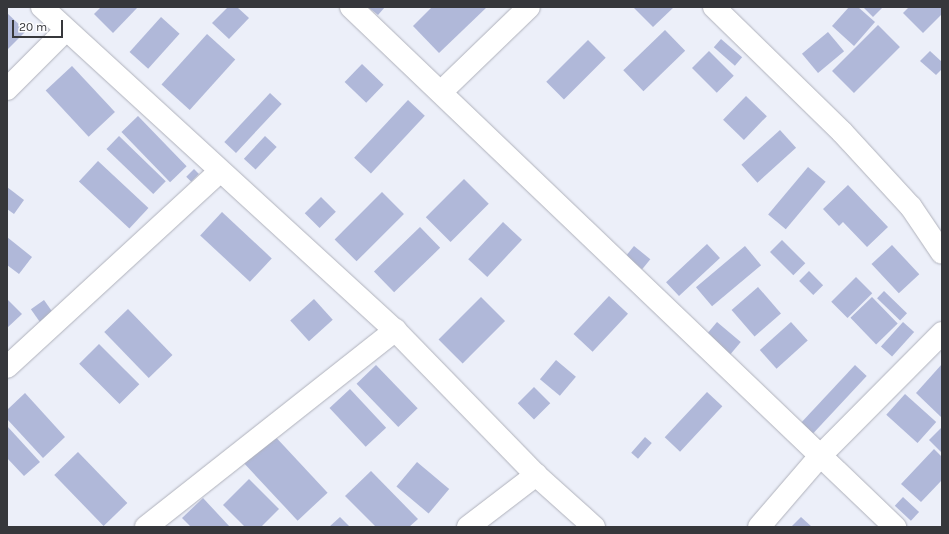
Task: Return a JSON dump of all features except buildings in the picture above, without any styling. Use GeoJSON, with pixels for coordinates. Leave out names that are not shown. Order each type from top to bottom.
{"type":"FeatureCollection","features":[{"type":"Feature","properties":{"kind":"street"},"geometry":{"type":"LineString","coordinates":[[42,7],[219,172],[395,330],[536,475],[594,527]]}},
{"type":"Feature","properties":{"kind":"street"},"geometry":{"type":"LineString","coordinates":[[351,7],[895,527]]}},
{"type":"Feature","properties":{"kind":"street"},"geometry":{"type":"LineString","coordinates":[[441,92],[530,7]]}},
{"type":"Feature","properties":{"kind":"street"},"geometry":{"type":"LineString","coordinates":[[714,7],[848,138],[911,206],[942,253]]}},
{"type":"Feature","properties":{"kind":"street"},"geometry":{"type":"LineString","coordinates":[[7,89],[66,30]]}},
{"type":"Feature","properties":{"kind":"street"},"geometry":{"type":"LineString","coordinates":[[7,367],[219,172]]}},
{"type":"Feature","properties":{"kind":"street"},"geometry":{"type":"LineString","coordinates":[[146,527],[395,330]]}},
{"type":"Feature","properties":{"kind":"street"},"geometry":{"type":"LineString","coordinates":[[759,527],[821,455],[942,333]]}},
{"type":"Feature","properties":{"kind":"street"},"geometry":{"type":"LineString","coordinates":[[468,527],[536,475]]}}]}
